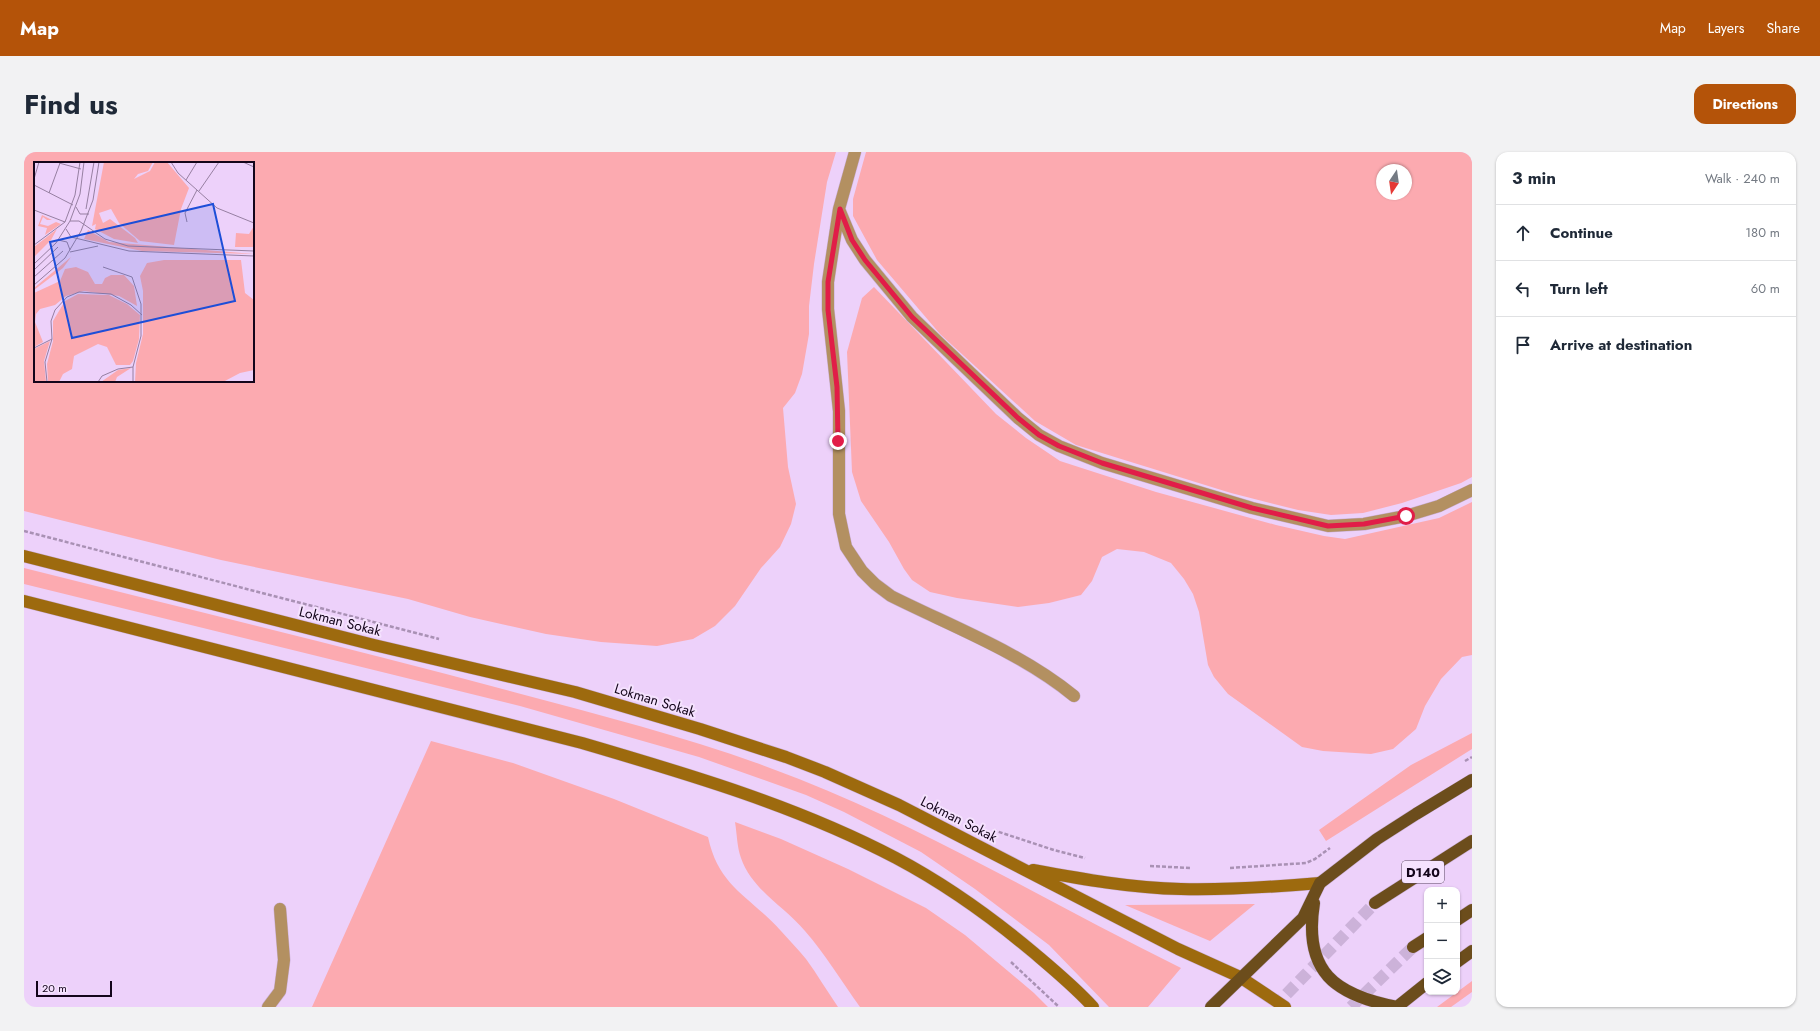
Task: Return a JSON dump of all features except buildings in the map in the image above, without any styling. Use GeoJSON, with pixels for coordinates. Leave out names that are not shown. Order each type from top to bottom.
{"type":"FeatureCollection","features":[{"type":"Feature","properties":{"kind":"highway"},"geometry":{"type":"LineString","coordinates":[[1211,1007],[1240,977],[1303,918],[1320,883],[1377,839],[1472,780]]}},
{"type":"Feature","properties":{"kind":"highway","name":"D140"},"geometry":{"type":"LineString","coordinates":[[1375,903],[1472,841]]}},
{"type":"Feature","properties":{"kind":"highway"},"geometry":{"type":"LineString","coordinates":[[1320,883],[1314,899],[1312,929],[1313,946],[1322,968],[1332,981],[1356,996],[1369,1001],[1397,1007],[1424,985]]}},
{"type":"Feature","properties":{"kind":"highway"},"geometry":{"type":"LineString","coordinates":[[1460,918],[1472,910]]}},
{"type":"Feature","properties":{"kind":"highway"},"geometry":{"type":"LineString","coordinates":[[1413,947],[1424,940]]}},
{"type":"Feature","properties":{"kind":"highway"},"geometry":{"type":"LineString","coordinates":[[1460,960],[1472,951]]}},
{"type":"Feature","properties":{"kind":"main road","name":"Lokman Sokak"},"geometry":{"type":"LineString","coordinates":[[24,556],[374,645],[575,692],[786,757],[868,790],[1178,949],[1240,977],[1285,1007]]}},
{"type":"Feature","properties":{"kind":"main road"},"geometry":{"type":"LineString","coordinates":[[24,601],[582,743],[655,764],[775,805],[857,838],[897,858],[955,893],[1004,927],[1052,968],[1093,1007]]}},
{"type":"Feature","properties":{"kind":"main road"},"geometry":{"type":"LineString","coordinates":[[1020,867],[1092,881],[1180,889],[1282,886],[1320,883]]}},
{"type":"Feature","properties":{"kind":"lane"},"geometry":{"type":"LineString","coordinates":[[855,152],[840,209],[828,282],[828,310],[839,411],[839,514],[846,547],[862,572],[874,584],[891,596],[1026,663],[1056,681],[1074,696]]}},
{"type":"Feature","properties":{"kind":"lane"},"geometry":{"type":"LineString","coordinates":[[840,209],[852,240],[865,260],[912,317],[1018,418],[1039,435],[1059,446],[1102,463],[1245,506],[1328,526],[1364,524],[1406,516],[1438,506],[1472,490]]}},
{"type":"Feature","properties":{"kind":"lane"},"geometry":{"type":"LineString","coordinates":[[268,1007],[280,991],[284,960],[280,909]]}},
{"type":"Feature","properties":{"kind":"path"},"geometry":{"type":"LineString","coordinates":[[24,531],[441,639]]}},
{"type":"Feature","properties":{"kind":"path"},"geometry":{"type":"LineString","coordinates":[[1460,764],[1472,757]]}},
{"type":"Feature","properties":{"kind":"path"},"geometry":{"type":"LineString","coordinates":[[990,829],[1054,850],[1085,858]]}},
{"type":"Feature","properties":{"kind":"path"},"geometry":{"type":"LineString","coordinates":[[1227,868],[1306,863],[1315,859],[1333,846]]}},
{"type":"Feature","properties":{"kind":"path"},"geometry":{"type":"LineString","coordinates":[[1148,866],[1198,868]]}},
{"type":"Feature","properties":{"kind":"path"},"geometry":{"type":"LineString","coordinates":[[1006,957],[1059,1007]]}},
{"type":"Feature","properties":{"kind":"shaded area"},"geometry":{"type":"Polygon","coordinates":[[[24,152],[836,152],[827,182],[814,264],[809,306],[809,334],[802,374],[795,393],[783,408],[788,467],[796,504],[791,524],[780,547],[761,568],[735,606],[715,626],[693,639],[657,646],[601,642],[546,634],[470,617],[408,599],[221,560],[24,511],[24,152]]]}},
{"type":"Feature","properties":{"kind":"shaded area"},"geometry":{"type":"Polygon","coordinates":[[[866,152],[1472,152],[1472,477],[1461,483],[1402,503],[1363,513],[1331,515],[1298,510],[1231,493],[1076,445],[1035,421],[940,334],[877,260],[853,216],[853,199],[866,152]]]}},
{"type":"Feature","properties":{"kind":"shaded area"},"geometry":{"type":"Polygon","coordinates":[[[874,287],[996,414],[1026,438],[1060,461],[1156,492],[1276,525],[1324,536],[1345,539],[1439,518],[1472,502],[1472,655],[1462,657],[1441,679],[1425,706],[1416,729],[1393,749],[1371,754],[1323,751],[1302,747],[1228,694],[1214,677],[1208,665],[1199,612],[1193,594],[1184,579],[1171,563],[1144,552],[1117,549],[1102,557],[1092,581],[1081,595],[1049,603],[1018,607],[957,598],[930,592],[912,580],[904,569],[889,542],[861,501],[852,472],[847,352],[862,298],[874,287]]]}},
{"type":"Feature","properties":{"kind":"shaded area"},"geometry":{"type":"Polygon","coordinates":[[[24,568],[459,677],[627,722],[731,754],[848,799],[992,869],[1181,968],[1148,1007],[1109,1007],[1049,945],[975,889],[921,852],[844,812],[806,795],[699,757],[520,706],[24,584],[24,568]]]}},
{"type":"Feature","properties":{"kind":"shaded area"},"geometry":{"type":"Polygon","coordinates":[[[1472,733],[1472,749],[1326,841],[1319,830],[1411,765],[1472,733]]]}},
{"type":"Feature","properties":{"kind":"shaded area"},"geometry":{"type":"Polygon","coordinates":[[[431,741],[513,763],[614,799],[708,837],[713,854],[728,880],[781,931],[800,952],[838,1007],[312,1007],[431,741]]]}},
{"type":"Feature","properties":{"kind":"shaded area"},"geometry":{"type":"Polygon","coordinates":[[[735,822],[781,839],[848,869],[926,908],[965,935],[1034,993],[1048,1007],[860,1007],[805,931],[761,889],[746,869],[740,854],[735,822]]]}},
{"type":"Feature","properties":{"kind":"shaded area"},"geometry":{"type":"Polygon","coordinates":[[[1255,904],[1210,941],[1125,905],[1255,904]]]}},
{"type":"Feature","properties":{"kind":"shaded area"},"geometry":{"type":"Polygon","coordinates":[[[1472,981],[1472,992],[1451,1007],[1437,1007],[1453,995],[1460,995],[1460,990],[1472,981]]]}},
{"type":"Feature","properties":{"kind":"tunnel"},"geometry":{"type":"LineString","coordinates":[[1274,1007],[1375,903]]}},
{"type":"Feature","properties":{"kind":"tunnel"},"geometry":{"type":"LineString","coordinates":[[1351,1007],[1413,947]]}},
{"type":"Feature","properties":{"kind":"route"},"geometry":{"type":"LineString","coordinates":[[838,441],[839,411],[828,310],[828,282],[830,261],[840,209],[852,240],[865,260],[912,317],[1018,418],[1039,435],[1059,446],[1102,463],[1252,508],[1328,526],[1364,524],[1406,516]]}}]}
